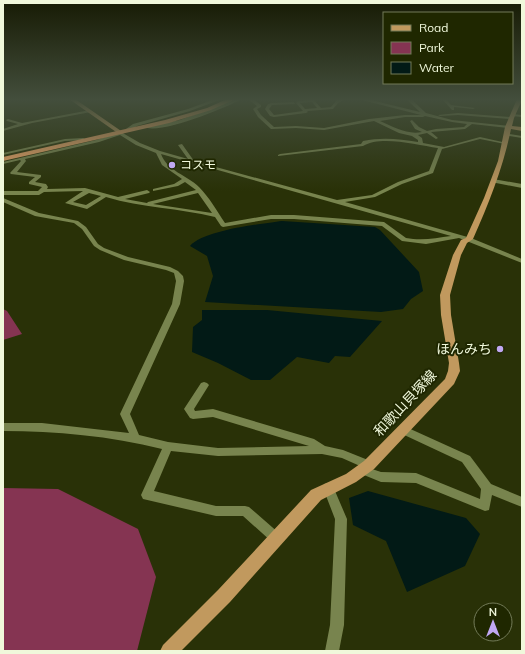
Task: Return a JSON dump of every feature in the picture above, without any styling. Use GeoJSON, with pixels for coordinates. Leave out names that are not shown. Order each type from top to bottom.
{"type":"FeatureCollection","features":[{"type":"Feature","properties":{"kind":"highway"},"geometry":{"type":"LineString","coordinates":[[3,158],[127,130]]}},
{"type":"Feature","properties":{"kind":"highway"},"geometry":{"type":"LineString","coordinates":[[3,158],[82,139],[133,130]]}},
{"type":"Feature","properties":{"kind":"main road"},"geometry":{"type":"LineString","coordinates":[[116,130],[120,132]]}},
{"type":"Feature","properties":{"kind":"main road","name":"和歌山貝塚線"},"geometry":{"type":"LineString","coordinates":[[169,651],[224,596],[316,495],[351,478],[366,468],[450,381],[454,371],[454,363],[446,315],[445,295],[457,255],[464,242],[464,238],[488,198],[510,130]]}},
{"type":"Feature","properties":{"kind":"street"},"geometry":{"type":"LineString","coordinates":[[396,130],[414,135],[420,139],[421,144]]}},
{"type":"Feature","properties":{"kind":"street"},"geometry":{"type":"LineString","coordinates":[[421,130],[436,138]]}},
{"type":"Feature","properties":{"kind":"street"},"geometry":{"type":"LineString","coordinates":[[414,135],[451,130]]}},
{"type":"Feature","properties":{"kind":"street"},"geometry":{"type":"LineString","coordinates":[[280,155],[363,145],[365,142],[381,140],[400,140],[444,148],[480,138],[500,130]]}},
{"type":"Feature","properties":{"kind":"street"},"geometry":{"type":"LineString","coordinates":[[515,130],[522,137]]}},
{"type":"Feature","properties":{"kind":"street"},"geometry":{"type":"LineString","coordinates":[[3,154],[16,155],[97,141],[120,132],[138,144],[158,152],[464,238],[522,262]]}},
{"type":"Feature","properties":{"kind":"street"},"geometry":{"type":"LineString","coordinates":[[3,163],[16,155],[65,140],[82,139]]}},
{"type":"Feature","properties":{"kind":"street"},"geometry":{"type":"LineString","coordinates":[[180,145],[192,162]]}},
{"type":"Feature","properties":{"kind":"street"},"geometry":{"type":"LineString","coordinates":[[336,202],[373,196],[400,183],[431,172],[440,148]]}},
{"type":"Feature","properties":{"kind":"street"},"geometry":{"type":"LineString","coordinates":[[158,152],[160,160],[164,165],[186,178],[200,191],[223,225],[271,217],[294,217],[384,224],[404,240],[410,241],[426,242],[464,238]]}},
{"type":"Feature","properties":{"kind":"street"},"geometry":{"type":"LineString","coordinates":[[16,155],[24,161],[13,173],[39,176],[31,183],[32,185],[44,185],[45,187],[43,190]]}},
{"type":"Feature","properties":{"kind":"street"},"geometry":{"type":"LineString","coordinates":[[155,190],[176,185],[186,178]]}},
{"type":"Feature","properties":{"kind":"street"},"geometry":{"type":"LineString","coordinates":[[493,181],[522,186]]}},
{"type":"Feature","properties":{"kind":"street"},"geometry":{"type":"LineString","coordinates":[[3,192],[38,193],[43,190],[56,191],[76,189],[119,200],[197,210],[217,216]]}},
{"type":"Feature","properties":{"kind":"street"},"geometry":{"type":"LineString","coordinates":[[88,191],[68,203],[87,208],[104,196]]}},
{"type":"Feature","properties":{"kind":"street"},"geometry":{"type":"LineString","coordinates":[[145,204],[200,191]]}},
{"type":"Feature","properties":{"kind":"street"},"geometry":{"type":"LineString","coordinates":[[119,200],[146,192]]}},
{"type":"Feature","properties":{"kind":"street"},"geometry":{"type":"LineString","coordinates":[[3,200],[37,215],[76,222],[84,228],[96,245],[102,250],[126,259],[168,268],[176,272],[179,276],[180,281],[176,304],[125,414],[136,438]]}},
{"type":"Feature","properties":{"kind":"street"},"geometry":{"type":"LineString","coordinates":[[204,385],[189,409],[193,415],[213,413],[314,443],[322,450]]}},
{"type":"Feature","properties":{"kind":"street"},"geometry":{"type":"LineString","coordinates":[[3,427],[42,427],[136,438],[168,446],[218,452],[322,450],[343,454],[381,477],[416,478],[484,506],[487,488]]}},
{"type":"Feature","properties":{"kind":"street"},"geometry":{"type":"LineString","coordinates":[[403,430],[466,459],[487,488],[522,502]]}},
{"type":"Feature","properties":{"kind":"street"},"geometry":{"type":"LineString","coordinates":[[168,446],[147,495],[216,512],[245,511],[276,538]]}},
{"type":"Feature","properties":{"kind":"street"},"geometry":{"type":"LineString","coordinates":[[328,488],[341,520],[337,625],[332,651]]}},
{"type":"Feature","properties":{"kind":"green space"},"geometry":{"type":"Polygon","coordinates":[[[3,309],[7,311],[22,334],[3,340],[3,309]]]}},
{"type":"Feature","properties":{"kind":"green space"},"geometry":{"type":"Polygon","coordinates":[[[3,488],[58,489],[138,529],[156,577],[137,651],[3,651],[3,488]]]}},
{"type":"Feature","properties":{"kind":"water"},"geometry":{"type":"Polygon","coordinates":[[[282,221],[375,227],[380,230],[419,272],[423,291],[411,299],[403,309],[381,312],[205,302],[213,276],[207,256],[190,246],[197,240],[220,232],[282,221]]]}},
{"type":"Feature","properties":{"kind":"water"},"geometry":{"type":"Polygon","coordinates":[[[202,310],[267,310],[382,321],[350,357],[335,356],[329,363],[297,357],[270,380],[251,380],[218,363],[192,352],[193,327],[202,320],[202,310]]]}},
{"type":"Feature","properties":{"kind":"water"},"geometry":{"type":"Polygon","coordinates":[[[368,491],[466,518],[480,534],[465,566],[407,592],[386,541],[353,525],[349,498],[368,491]]]}},
{"type":"Feature","properties":{"kind":"place","name":"コスモ"},"geometry":{"type":"Point","coordinates":[172,165]}},
{"type":"Feature","properties":{"kind":"place","name":"ほんみち"},"geometry":{"type":"Point","coordinates":[500,349]}}]}
